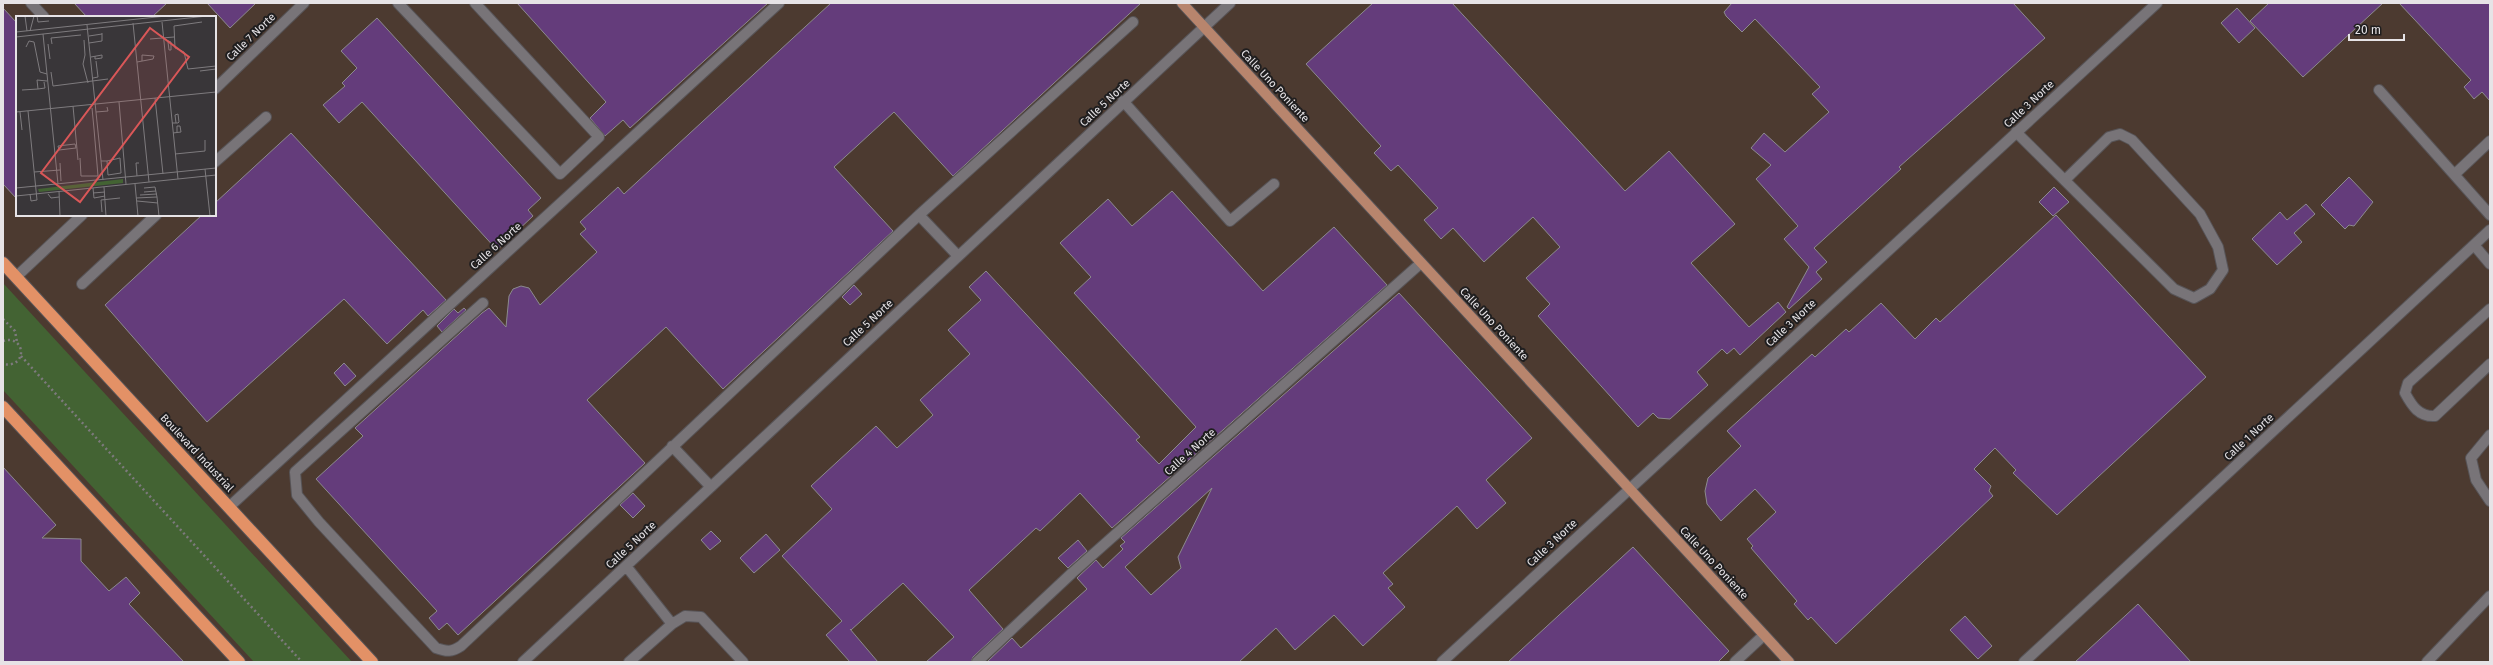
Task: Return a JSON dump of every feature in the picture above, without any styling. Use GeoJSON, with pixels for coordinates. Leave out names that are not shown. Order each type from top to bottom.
{"type":"FeatureCollection","features":[{"type":"Feature","properties":{"kind":"highway","name":"Boulevard Industrial"},"geometry":{"type":"LineString","coordinates":[[3,263],[372,662]]}},
{"type":"Feature","properties":{"kind":"highway"},"geometry":{"type":"LineString","coordinates":[[3,407],[239,662]]}},
{"type":"Feature","properties":{"kind":"main road","name":"Calle Uno Poniente"},"geometry":{"type":"LineString","coordinates":[[1182,3],[1789,662]]}},
{"type":"Feature","properties":{"kind":"street"},"geometry":{"type":"LineString","coordinates":[[31,3],[43,16]]}},
{"type":"Feature","properties":{"kind":"street","name":"Calle 7 Norte"},"geometry":{"type":"LineString","coordinates":[[216,88],[304,3]]}},
{"type":"Feature","properties":{"kind":"street"},"geometry":{"type":"LineString","coordinates":[[398,3],[560,174],[599,137],[474,3]]}},
{"type":"Feature","properties":{"kind":"street","name":"Calle 6 Norte"},"geometry":{"type":"LineString","coordinates":[[229,507],[779,3]]}},
{"type":"Feature","properties":{"kind":"street","name":"Calle 5 Norte"},"geometry":{"type":"LineString","coordinates":[[523,662],[1230,3]]}},
{"type":"Feature","properties":{"kind":"street","name":"Calle 3 Norte"},"geometry":{"type":"LineString","coordinates":[[1442,662],[2156,3]]}},
{"type":"Feature","properties":{"kind":"street"},"geometry":{"type":"LineString","coordinates":[[483,303],[295,472],[297,495],[318,522],[436,648],[446,651],[453,651],[461,646],[919,215],[1133,22]]}},
{"type":"Feature","properties":{"kind":"street"},"geometry":{"type":"LineString","coordinates":[[2378,90],[2455,174],[2490,215]]}},
{"type":"Feature","properties":{"kind":"street"},"geometry":{"type":"LineString","coordinates":[[1124,102],[1230,221],[1274,184]]}},
{"type":"Feature","properties":{"kind":"street"},"geometry":{"type":"LineString","coordinates":[[216,161],[266,117]]}},
{"type":"Feature","properties":{"kind":"street"},"geometry":{"type":"LineString","coordinates":[[2016,132],[2174,289],[2194,298],[2210,289],[2223,270],[2218,247],[2200,214],[2132,140],[2120,134],[2109,137],[2065,180]]}},
{"type":"Feature","properties":{"kind":"street"},"geometry":{"type":"LineString","coordinates":[[2455,174],[2490,141]]}},
{"type":"Feature","properties":{"kind":"street"},"geometry":{"type":"LineString","coordinates":[[919,215],[958,256]]}},
{"type":"Feature","properties":{"kind":"street"},"geometry":{"type":"LineString","coordinates":[[16,277],[81,216]]}},
{"type":"Feature","properties":{"kind":"street"},"geometry":{"type":"LineString","coordinates":[[82,284],[155,216]]}},
{"type":"Feature","properties":{"kind":"street","name":"Calle 1 Norte"},"geometry":{"type":"LineString","coordinates":[[2024,662],[2490,230]]}},
{"type":"Feature","properties":{"kind":"street"},"geometry":{"type":"LineString","coordinates":[[2474,245],[2490,264]]}},
{"type":"Feature","properties":{"kind":"street","name":"Calle 4 Norte"},"geometry":{"type":"LineString","coordinates":[[977,662],[1072,573],[1421,263]]}},
{"type":"Feature","properties":{"kind":"street"},"geometry":{"type":"LineString","coordinates":[[2490,308],[2408,383],[2405,393],[2412,407],[2426,416],[2436,416],[2490,364]]}},
{"type":"Feature","properties":{"kind":"street"},"geometry":{"type":"LineString","coordinates":[[2490,435],[2471,458],[2476,480],[2490,501]]}},
{"type":"Feature","properties":{"kind":"street"},"geometry":{"type":"LineString","coordinates":[[672,446],[710,487]]}},
{"type":"Feature","properties":{"kind":"street"},"geometry":{"type":"LineString","coordinates":[[626,566],[672,624]]}},
{"type":"Feature","properties":{"kind":"street"},"geometry":{"type":"LineString","coordinates":[[2427,662],[2490,596]]}},
{"type":"Feature","properties":{"kind":"street"},"geometry":{"type":"LineString","coordinates":[[629,662],[672,624],[685,616],[701,617],[743,662]]}},
{"type":"Feature","properties":{"kind":"street"},"geometry":{"type":"LineString","coordinates":[[1736,662],[1764,635]]}},
{"type":"Feature","properties":{"kind":"path"},"geometry":{"type":"LineString","coordinates":[[3,319],[15,331],[17,343],[21,349],[21,356],[17,362],[10,365],[3,364]]}},
{"type":"Feature","properties":{"kind":"path"},"geometry":{"type":"LineString","coordinates":[[3,341],[11,340],[17,343]]}},
{"type":"Feature","properties":{"kind":"path"},"geometry":{"type":"LineString","coordinates":[[21,356],[302,662]]}},
{"type":"Feature","properties":{"kind":"shaded area"},"geometry":{"type":"Polygon","coordinates":[[[3,3],[2490,3],[2490,662],[3,662],[3,3]]]}},
{"type":"Feature","properties":{"kind":"green space"},"geometry":{"type":"Polygon","coordinates":[[[3,283],[352,662],[254,662],[3,390],[3,283]]]}},
{"type":"Feature","properties":{"kind":"building"},"geometry":{"type":"Polygon","coordinates":[[[74,3],[167,3],[153,16],[86,16],[74,3]]]}},
{"type":"Feature","properties":{"kind":"building"},"geometry":{"type":"Polygon","coordinates":[[[207,3],[256,3],[230,28],[207,3]]]}},
{"type":"Feature","properties":{"kind":"building"},"geometry":{"type":"Polygon","coordinates":[[[517,3],[768,3],[630,128],[623,120],[605,136],[590,118],[606,102],[517,3]]]}},
{"type":"Feature","properties":{"kind":"building"},"geometry":{"type":"Polygon","coordinates":[[[831,3],[1141,3],[953,176],[894,112],[834,167],[893,231],[723,389],[666,327],[587,400],[645,463],[458,635],[447,623],[439,630],[429,618],[437,611],[316,479],[363,436],[355,428],[482,313],[489,308],[506,327],[509,296],[513,289],[521,286],[529,288],[540,305],[597,252],[580,234],[586,229],[580,222],[618,187],[624,194],[831,3]]]}},
{"type":"Feature","properties":{"kind":"building"},"geometry":{"type":"Polygon","coordinates":[[[1373,3],[1452,3],[1625,191],[1669,151],[1735,224],[1691,263],[1749,327],[1778,302],[1786,312],[1740,355],[1734,348],[1727,354],[1722,349],[1697,372],[1708,385],[1670,419],[1658,418],[1653,413],[1638,427],[1538,316],[1550,304],[1526,278],[1560,247],[1533,217],[1484,262],[1453,228],[1441,239],[1424,220],[1438,208],[1398,165],[1391,171],[1374,153],[1381,146],[1306,64],[1373,3]]]}},
{"type":"Feature","properties":{"kind":"building"},"geometry":{"type":"Polygon","coordinates":[[[1732,3],[2013,3],[2045,38],[1899,167],[1901,169],[1814,248],[1827,262],[1816,272],[1822,279],[1789,309],[1787,307],[1809,267],[1784,239],[1798,226],[1756,179],[1771,165],[1751,148],[1764,133],[1785,152],[1829,112],[1812,94],[1820,87],[1755,19],[1742,32],[1726,16],[1724,12],[1732,3]]]}},
{"type":"Feature","properties":{"kind":"building"},"geometry":{"type":"Polygon","coordinates":[[[2269,3],[2383,3],[2303,77],[2250,21],[2269,3]]]}},
{"type":"Feature","properties":{"kind":"building"},"geometry":{"type":"Polygon","coordinates":[[[2399,3],[2490,3],[2490,101],[2482,92],[2474,99],[2464,87],[2471,80],[2399,3]]]}},
{"type":"Feature","properties":{"kind":"building"},"geometry":{"type":"Polygon","coordinates":[[[3,8],[16,22],[16,198],[3,184],[3,8]]]}},
{"type":"Feature","properties":{"kind":"building"},"geometry":{"type":"Polygon","coordinates":[[[2237,8],[2255,28],[2239,43],[2221,23],[2237,8]]]}},
{"type":"Feature","properties":{"kind":"building"},"geometry":{"type":"Polygon","coordinates":[[[377,18],[541,198],[528,210],[533,216],[497,250],[362,102],[339,123],[323,105],[345,86],[342,83],[357,68],[341,51],[377,18]]]}},
{"type":"Feature","properties":{"kind":"building"},"geometry":{"type":"Polygon","coordinates":[[[291,133],[446,300],[428,316],[423,310],[387,344],[344,299],[207,422],[105,305],[201,216],[216,216],[216,202],[291,133]]]}},
{"type":"Feature","properties":{"kind":"building"},"geometry":{"type":"Polygon","coordinates":[[[2349,177],[2373,202],[2354,226],[2349,225],[2345,229],[2321,205],[2349,177]]]}},
{"type":"Feature","properties":{"kind":"building"},"geometry":{"type":"Polygon","coordinates":[[[2054,187],[2069,202],[2053,216],[2039,202],[2054,187]]]}},
{"type":"Feature","properties":{"kind":"building"},"geometry":{"type":"Polygon","coordinates":[[[1172,191],[1263,291],[1334,227],[1387,285],[1112,528],[1080,493],[1040,531],[1036,528],[969,590],[1003,629],[973,657],[971,662],[926,662],[954,637],[903,583],[851,630],[850,629],[878,662],[850,662],[826,635],[842,621],[782,556],[832,509],[811,486],[876,426],[897,448],[933,415],[920,400],[970,354],[948,330],[981,300],[969,287],[986,271],[1140,437],[1136,440],[1159,464],[1196,427],[1074,293],[1091,277],[1060,243],[1108,199],[1132,226],[1172,191]]]}},
{"type":"Feature","properties":{"kind":"building"},"geometry":{"type":"Polygon","coordinates":[[[2306,204],[2315,214],[2294,233],[2302,242],[2277,265],[2252,239],[2280,212],[2287,220],[2306,204]]]}},
{"type":"Feature","properties":{"kind":"building"},"geometry":{"type":"Polygon","coordinates":[[[2056,215],[2206,377],[2057,515],[2013,473],[2016,470],[1995,448],[1974,469],[1991,486],[1989,491],[1993,496],[1836,644],[1811,617],[1808,620],[1794,604],[1797,601],[1751,548],[1753,546],[1747,539],[1776,512],[1755,489],[1721,521],[1707,504],[1705,491],[1708,478],[1741,446],[1727,431],[1812,354],[1815,357],[1846,329],[1849,332],[1881,303],[1915,339],[1936,318],[1940,322],[2056,215]]]}},
{"type":"Feature","properties":{"kind":"building"},"geometry":{"type":"Polygon","coordinates":[[[854,285],[862,294],[850,305],[842,297],[854,285]]]}},
{"type":"Feature","properties":{"kind":"building"},"geometry":{"type":"Polygon","coordinates":[[[1399,293],[1532,438],[1486,480],[1506,503],[1477,529],[1457,506],[1383,573],[1393,584],[1388,588],[1405,607],[1363,646],[1334,615],[1295,650],[1276,628],[1239,662],[987,662],[1012,638],[1021,648],[1087,589],[1077,578],[1096,560],[1103,568],[1123,549],[1120,546],[1125,542],[1121,538],[1399,293]],[[1212,488],[1125,567],[1151,595],[1181,568],[1178,557],[1212,488]]]}},
{"type":"Feature","properties":{"kind":"building"},"geometry":{"type":"Polygon","coordinates":[[[464,308],[466,310],[442,332],[437,326],[454,309],[458,313],[464,308]]]}},
{"type":"Feature","properties":{"kind":"building"},"geometry":{"type":"Polygon","coordinates":[[[344,363],[356,376],[345,386],[334,373],[344,363]]]}},
{"type":"Feature","properties":{"kind":"building"},"geometry":{"type":"Polygon","coordinates":[[[3,467],[56,525],[42,538],[81,539],[81,561],[109,591],[126,577],[140,593],[129,604],[184,662],[3,662],[3,467]]]}},
{"type":"Feature","properties":{"kind":"building"},"geometry":{"type":"Polygon","coordinates":[[[633,493],[645,506],[633,518],[620,505],[633,493]]]}},
{"type":"Feature","properties":{"kind":"building"},"geometry":{"type":"Polygon","coordinates":[[[711,531],[721,541],[710,550],[701,540],[711,531]]]}},
{"type":"Feature","properties":{"kind":"building"},"geometry":{"type":"Polygon","coordinates":[[[766,534],[780,550],[754,573],[740,558],[766,534]]]}},
{"type":"Feature","properties":{"kind":"building"},"geometry":{"type":"Polygon","coordinates":[[[1078,540],[1087,551],[1068,568],[1058,558],[1078,540]]]}},
{"type":"Feature","properties":{"kind":"building"},"geometry":{"type":"Polygon","coordinates":[[[1633,547],[1729,651],[1718,662],[1508,662],[1633,547]]]}},
{"type":"Feature","properties":{"kind":"building"},"geometry":{"type":"Polygon","coordinates":[[[2138,604],[2191,662],[2075,662],[2138,604]]]}},
{"type":"Feature","properties":{"kind":"building"},"geometry":{"type":"Polygon","coordinates":[[[1965,616],[1992,646],[1978,659],[1950,630],[1965,616]]]}}]}
